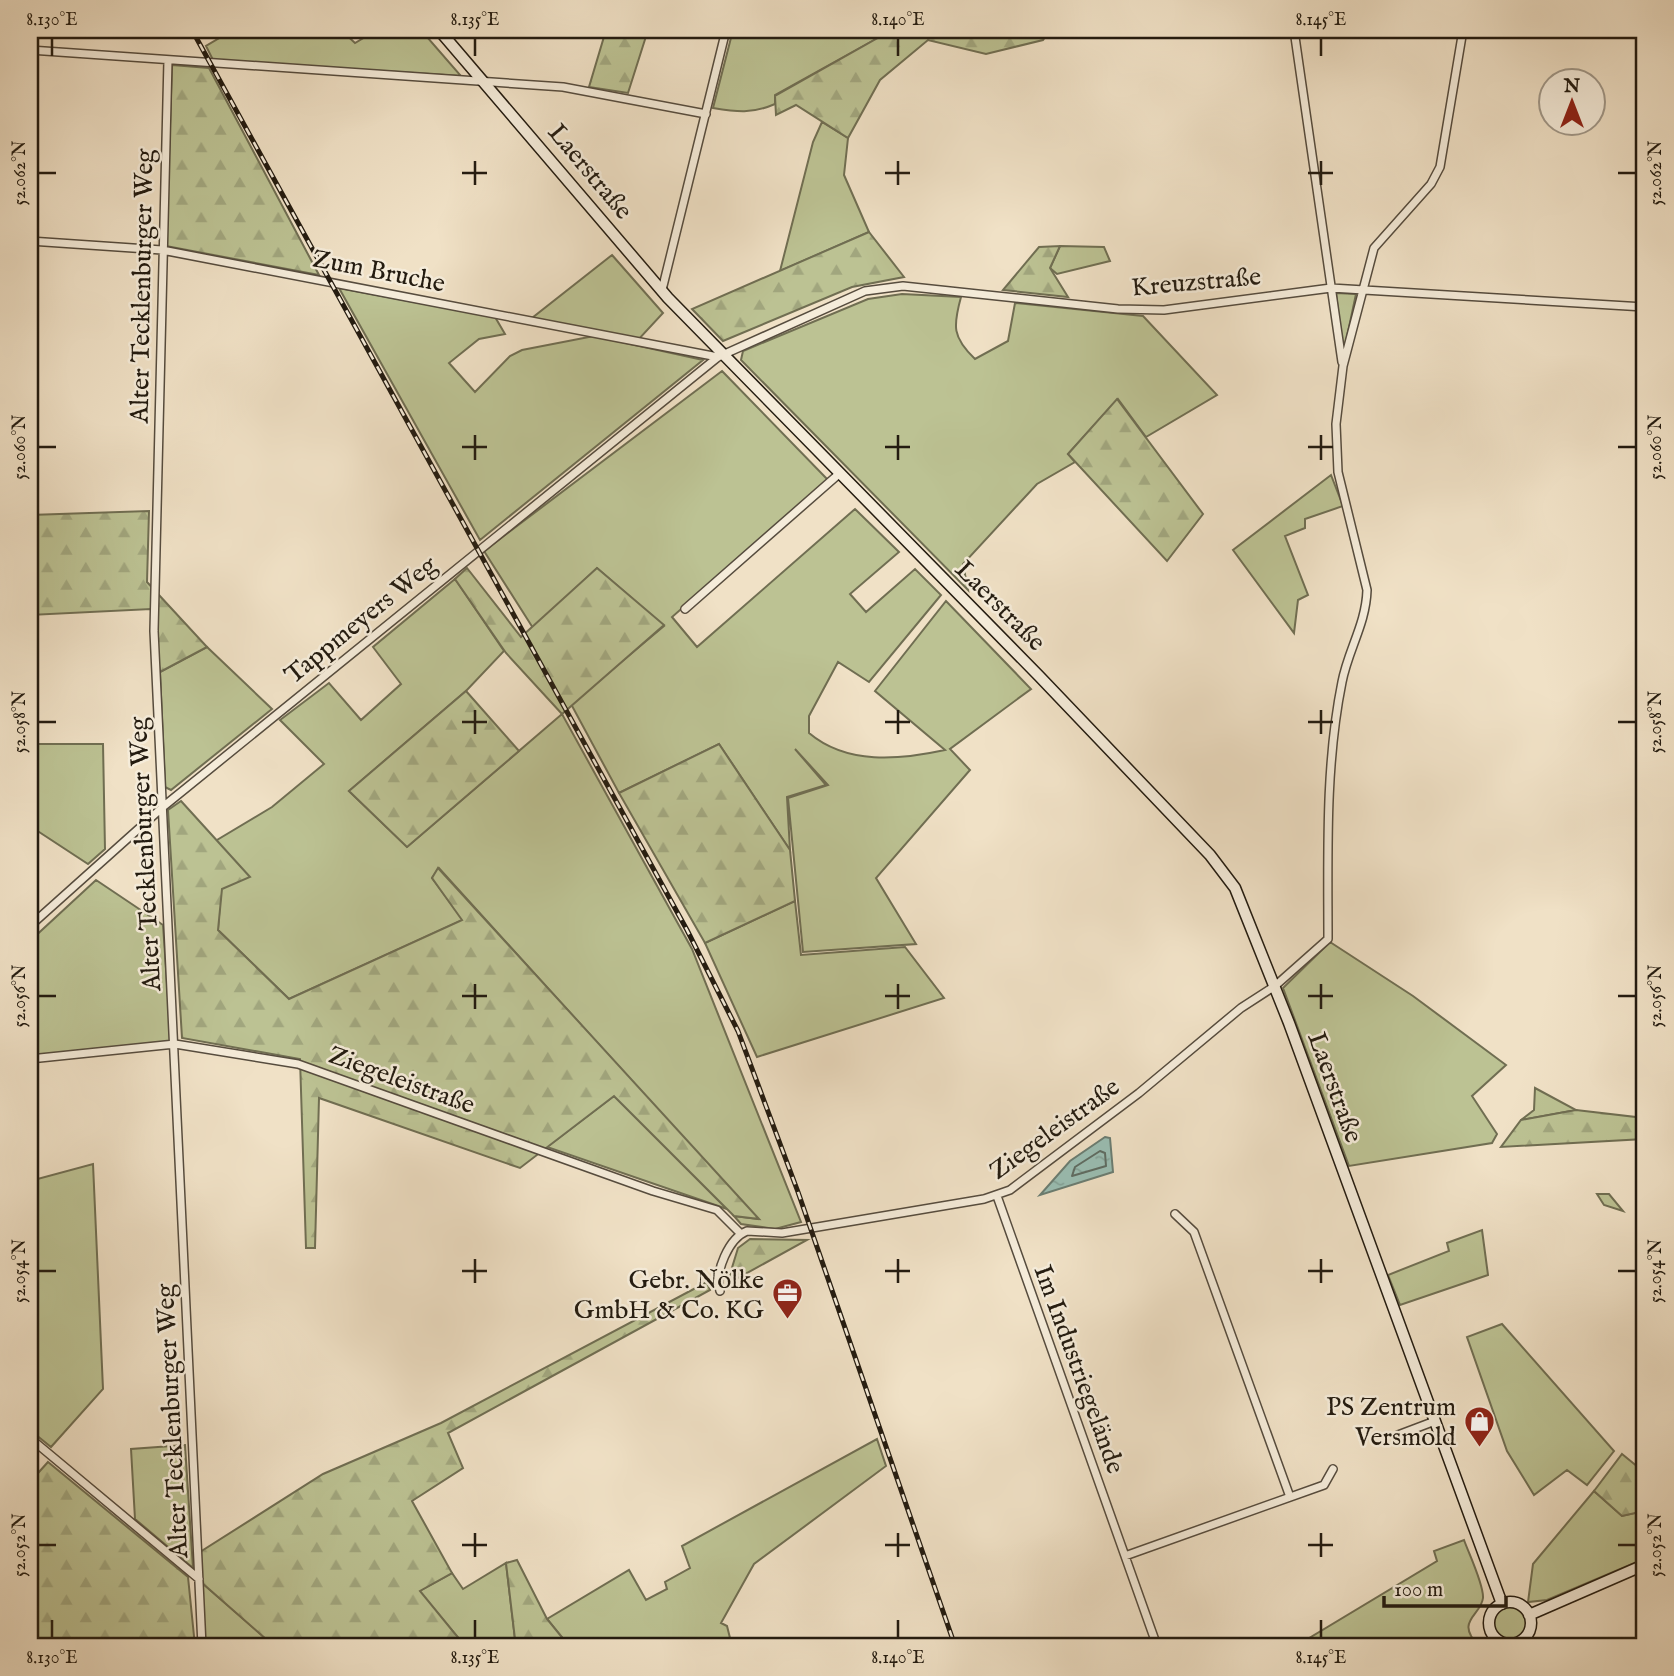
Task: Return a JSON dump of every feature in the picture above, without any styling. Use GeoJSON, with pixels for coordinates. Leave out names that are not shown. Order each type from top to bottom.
{"type":"FeatureCollection","features":[{"type":"Feature","properties":{"kind":"main road","name":"Laerstraße"},"geometry":{"type":"LineString","coordinates":[[439,30],[720,355],[839,473],[1210,855],[1235,888],[1275,986],[1502,1604]]}},
{"type":"Feature","properties":{"kind":"main road"},"geometry":{"type":"LineString","coordinates":[[1529,1615],[1644,1565]]}},
{"type":"Feature","properties":{"kind":"main road"},"geometry":{"type":"LineString","coordinates":[[1502,1604],[1521,1605],[1529,1615],[1529,1632],[1517,1645],[1505,1644],[1491,1633],[1491,1613],[1502,1604]]}},
{"type":"Feature","properties":{"kind":"street"},"geometry":{"type":"LineString","coordinates":[[662,290],[726,30]]}},
{"type":"Feature","properties":{"kind":"street"},"geometry":{"type":"LineString","coordinates":[[1294,30],[1343,366]]}},
{"type":"Feature","properties":{"kind":"street"},"geometry":{"type":"LineString","coordinates":[[1343,366],[1374,248],[1431,184],[1440,167],[1463,30]]}},
{"type":"Feature","properties":{"kind":"street"},"geometry":{"type":"LineString","coordinates":[[30,50],[485,81]]}},
{"type":"Feature","properties":{"kind":"street","name":"Alter Tecklenburger Weg"},"geometry":{"type":"LineString","coordinates":[[168,60],[153,631],[202,1646]]}},
{"type":"Feature","properties":{"kind":"street","name":"Laerstraße"},"geometry":{"type":"LineString","coordinates":[[485,81],[575,89],[706,114]]}},
{"type":"Feature","properties":{"kind":"street","name":"Zum Bruche"},"geometry":{"type":"LineString","coordinates":[[30,241],[162,250],[720,355]]}},
{"type":"Feature","properties":{"kind":"street","name":"Kreuzstraße"},"geometry":{"type":"LineString","coordinates":[[720,355],[865,291],[885,287],[1152,310],[1331,288],[1644,307]]}},
{"type":"Feature","properties":{"kind":"street","name":"Tappmeyers Weg"},"geometry":{"type":"LineString","coordinates":[[30,926],[163,806],[720,355]]}},
{"type":"Feature","properties":{"kind":"street","name":"Ziegeleistraße"},"geometry":{"type":"LineString","coordinates":[[30,1059],[175,1044],[298,1063],[653,1191],[717,1210],[740,1233],[782,1233],[997,1196],[1139,1093],[1241,1008],[1275,986],[1328,939],[1328,842],[1342,681],[1367,609],[1367,590],[1338,472],[1336,425],[1343,366]]}},
{"type":"Feature","properties":{"kind":"street"},"geometry":{"type":"LineString","coordinates":[[685,609],[839,473]]}},
{"type":"Feature","properties":{"kind":"street","name":"Im Industriegelände"},"geometry":{"type":"LineString","coordinates":[[997,1196],[1157,1646]]}},
{"type":"Feature","properties":{"kind":"street"},"geometry":{"type":"LineString","coordinates":[[1175,1214],[1194,1232],[1290,1497]]}},
{"type":"Feature","properties":{"kind":"street"},"geometry":{"type":"LineString","coordinates":[[720,1291],[719,1280],[727,1252],[740,1233]]}},
{"type":"Feature","properties":{"kind":"street"},"geometry":{"type":"LineString","coordinates":[[1398,1435],[1434,1421]]}},
{"type":"Feature","properties":{"kind":"street"},"geometry":{"type":"LineString","coordinates":[[30,1438],[199,1579]]}},
{"type":"Feature","properties":{"kind":"street"},"geometry":{"type":"LineString","coordinates":[[1125,1556],[1324,1485],[1333,1469]]}},
{"type":"Feature","properties":{"kind":"green space"},"geometry":{"type":"Polygon","coordinates":[[[233,30],[341,30],[355,43],[377,30],[421,30],[461,76],[213,60],[206,46],[233,30]]]}},
{"type":"Feature","properties":{"kind":"green space"},"geometry":{"type":"Polygon","coordinates":[[[606,30],[648,30],[628,93],[589,87],[606,30]]]}},
{"type":"Feature","properties":{"kind":"green space"},"geometry":{"type":"Polygon","coordinates":[[[733,30],[892,30],[775,95],[775,104],[744,111],[713,108],[733,30]]]}},
{"type":"Feature","properties":{"kind":"green space"},"geometry":{"type":"Polygon","coordinates":[[[892,30],[1050,30],[1043,40],[986,54],[928,40],[880,80],[848,138],[796,105],[776,115],[775,96],[892,30]]]}},
{"type":"Feature","properties":{"kind":"green space"},"geometry":{"type":"Polygon","coordinates":[[[172,65],[209,68],[319,275],[166,246],[172,65]]]}},
{"type":"Feature","properties":{"kind":"green space"},"geometry":{"type":"Polygon","coordinates":[[[822,122],[848,138],[844,175],[869,232],[780,271],[813,142],[822,122]]]}},
{"type":"Feature","properties":{"kind":"green space"},"geometry":{"type":"Polygon","coordinates":[[[869,232],[904,277],[852,287],[723,341],[692,309],[869,232]]]}},
{"type":"Feature","properties":{"kind":"green space"},"geometry":{"type":"Polygon","coordinates":[[[1060,246],[1104,247],[1110,261],[1057,274],[1050,268],[1060,246]]]}},
{"type":"Feature","properties":{"kind":"green space"},"geometry":{"type":"Polygon","coordinates":[[[1060,246],[1050,268],[1068,297],[1003,290],[1039,247],[1060,246]]]}},
{"type":"Feature","properties":{"kind":"green space"},"geometry":{"type":"Polygon","coordinates":[[[612,255],[663,313],[638,340],[532,318],[612,255]]]}},
{"type":"Feature","properties":{"kind":"green space"},"geometry":{"type":"Polygon","coordinates":[[[339,288],[495,317],[505,334],[479,339],[449,363],[475,392],[510,356],[522,350],[594,336],[703,360],[480,540],[339,288]]]}},
{"type":"Feature","properties":{"kind":"green space"},"geometry":{"type":"Polygon","coordinates":[[[1336,293],[1356,294],[1345,346],[1342,346],[1336,293]]]}},
{"type":"Feature","properties":{"kind":"green space"},"geometry":{"type":"Polygon","coordinates":[[[902,294],[961,297],[956,331],[962,344],[975,359],[1008,341],[1015,303],[1143,316],[1217,395],[1146,437],[1118,399],[1068,454],[1075,462],[1037,484],[963,564],[968,590],[741,360],[743,351],[868,299],[902,294]]]}},
{"type":"Feature","properties":{"kind":"green space"},"geometry":{"type":"Polygon","coordinates":[[[722,371],[828,480],[672,617],[697,647],[855,509],[899,552],[850,594],[866,612],[915,569],[941,595],[869,682],[838,662],[809,716],[809,733],[840,751],[857,755],[910,756],[945,750],[875,691],[946,601],[1031,689],[950,749],[970,770],[876,878],[916,944],[803,952],[788,798],[828,785],[795,749],[826,785],[787,797],[790,850],[719,744],[619,793],[571,704],[664,626],[597,568],[533,628],[484,551],[722,371]]]}},
{"type":"Feature","properties":{"kind":"green space"},"geometry":{"type":"Polygon","coordinates":[[[1117,399],[1203,514],[1167,561],[1068,454],[1117,399]]]}},
{"type":"Feature","properties":{"kind":"green space"},"geometry":{"type":"Polygon","coordinates":[[[1331,475],[1343,506],[1305,519],[1305,528],[1285,536],[1308,595],[1298,600],[1294,633],[1233,550],[1331,475]]]}},
{"type":"Feature","properties":{"kind":"green space"},"geometry":{"type":"Polygon","coordinates":[[[149,511],[147,582],[207,647],[160,672],[151,609],[30,615],[30,515],[149,511]]]}},
{"type":"Feature","properties":{"kind":"green space"},"geometry":{"type":"Polygon","coordinates":[[[467,568],[521,637],[597,568],[664,625],[562,714],[506,653],[455,579],[467,568]]]}},
{"type":"Feature","properties":{"kind":"green space"},"geometry":{"type":"Polygon","coordinates":[[[455,579],[504,651],[466,691],[349,791],[407,847],[562,714],[692,949],[801,1222],[775,1229],[741,1224],[734,1216],[757,1219],[439,868],[432,878],[463,920],[289,999],[218,930],[221,889],[217,840],[272,807],[324,764],[280,720],[329,683],[361,720],[401,684],[373,647],[455,579]]]}},
{"type":"Feature","properties":{"kind":"green space"},"geometry":{"type":"Polygon","coordinates":[[[207,647],[272,709],[171,790],[165,787],[160,672],[207,647]]]}},
{"type":"Feature","properties":{"kind":"green space"},"geometry":{"type":"Polygon","coordinates":[[[466,691],[519,751],[407,847],[349,791],[466,691]]]}},
{"type":"Feature","properties":{"kind":"green space"},"geometry":{"type":"Polygon","coordinates":[[[30,744],[103,744],[105,849],[88,864],[30,826],[30,744]]]}},
{"type":"Feature","properties":{"kind":"green space"},"geometry":{"type":"Polygon","coordinates":[[[719,744],[790,850],[795,901],[705,943],[619,793],[719,744]]]}},
{"type":"Feature","properties":{"kind":"green space"},"geometry":{"type":"Polygon","coordinates":[[[181,801],[250,877],[222,889],[218,930],[289,999],[462,920],[432,878],[438,868],[759,1219],[734,1216],[614,1096],[520,1168],[319,1098],[315,1248],[306,1248],[300,1059],[182,1038],[168,810],[181,801]]]}},
{"type":"Feature","properties":{"kind":"green space"},"geometry":{"type":"Polygon","coordinates":[[[96,880],[163,925],[171,1041],[30,1056],[30,941],[96,880]]]}},
{"type":"Feature","properties":{"kind":"green space"},"geometry":{"type":"Polygon","coordinates":[[[795,901],[801,955],[905,947],[944,998],[757,1057],[705,943],[795,901]]]}},
{"type":"Feature","properties":{"kind":"green space"},"geometry":{"type":"Polygon","coordinates":[[[1330,942],[1413,996],[1506,1065],[1472,1096],[1497,1134],[1492,1143],[1349,1166],[1283,988],[1330,942]]]}},
{"type":"Feature","properties":{"kind":"green space"},"geometry":{"type":"Polygon","coordinates":[[[1535,1088],[1576,1110],[1521,1120],[1534,1110],[1535,1088]]]}},
{"type":"Feature","properties":{"kind":"green space"},"geometry":{"type":"Polygon","coordinates":[[[614,1096],[727,1209],[547,1147],[614,1096]]]}},
{"type":"Feature","properties":{"kind":"green space"},"geometry":{"type":"Polygon","coordinates":[[[1576,1110],[1644,1118],[1644,1139],[1501,1147],[1521,1120],[1576,1110]]]}},
{"type":"Feature","properties":{"kind":"green space"},"geometry":{"type":"Polygon","coordinates":[[[93,1164],[103,1389],[51,1447],[30,1430],[30,1181],[93,1164]]]}},
{"type":"Feature","properties":{"kind":"green space"},"geometry":{"type":"Polygon","coordinates":[[[1597,1194],[1609,1194],[1623,1211],[1604,1205],[1597,1194]]]}},
{"type":"Feature","properties":{"kind":"green space"},"geometry":{"type":"Polygon","coordinates":[[[1482,1230],[1488,1275],[1400,1305],[1388,1275],[1449,1251],[1447,1243],[1482,1230]]]}},
{"type":"Feature","properties":{"kind":"green space"},"geometry":{"type":"Polygon","coordinates":[[[750,1239],[807,1240],[727,1284],[738,1248],[750,1239]]]}},
{"type":"Feature","properties":{"kind":"green space"},"geometry":{"type":"Polygon","coordinates":[[[707,1282],[710,1290],[448,1433],[463,1468],[412,1501],[452,1573],[420,1591],[465,1646],[274,1646],[201,1582],[200,1552],[323,1474],[441,1423],[707,1282]]]}},
{"type":"Feature","properties":{"kind":"green space"},"geometry":{"type":"Polygon","coordinates":[[[1502,1324],[1614,1451],[1587,1485],[1567,1470],[1534,1495],[1507,1451],[1467,1337],[1502,1324]]]}},
{"type":"Feature","properties":{"kind":"green space"},"geometry":{"type":"Polygon","coordinates":[[[877,1439],[886,1466],[754,1564],[721,1623],[727,1626],[732,1646],[569,1646],[547,1619],[629,1570],[646,1600],[667,1589],[665,1582],[690,1568],[682,1546],[877,1439]]]}},
{"type":"Feature","properties":{"kind":"green space"},"geometry":{"type":"Polygon","coordinates":[[[185,1445],[193,1568],[135,1519],[131,1449],[185,1445]]]}},
{"type":"Feature","properties":{"kind":"green space"},"geometry":{"type":"Polygon","coordinates":[[[1622,1454],[1644,1472],[1644,1511],[1622,1516],[1594,1491],[1622,1454]]]}},
{"type":"Feature","properties":{"kind":"green space"},"geometry":{"type":"Polygon","coordinates":[[[48,1462],[188,1577],[195,1646],[30,1646],[30,1482],[48,1462]]]}},
{"type":"Feature","properties":{"kind":"green space"},"geometry":{"type":"Polygon","coordinates":[[[1594,1491],[1622,1516],[1644,1511],[1644,1559],[1547,1600],[1528,1602],[1533,1564],[1594,1491]]]}},
{"type":"Feature","properties":{"kind":"green space"},"geometry":{"type":"Polygon","coordinates":[[[1464,1540],[1483,1592],[1481,1604],[1469,1625],[1472,1637],[1479,1646],[1296,1646],[1437,1561],[1434,1551],[1464,1540]]]}},
{"type":"Feature","properties":{"kind":"green space"},"geometry":{"type":"Polygon","coordinates":[[[517,1560],[547,1619],[569,1646],[521,1646],[515,1639],[506,1563],[517,1560]]]}},
{"type":"Feature","properties":{"kind":"green space"},"geometry":{"type":"Polygon","coordinates":[[[506,1563],[515,1639],[521,1646],[465,1646],[419,1591],[452,1573],[463,1589],[506,1563]]]}},
{"type":"Feature","properties":{"kind":"green space"},"geometry":{"type":"Polygon","coordinates":[[[201,1582],[274,1646],[205,1646],[201,1582]]]}},
{"type":"Feature","properties":{"kind":"green space"},"geometry":{"type":"Polygon","coordinates":[[[1509,1607],[1521,1612],[1526,1624],[1521,1636],[1509,1641],[1497,1636],[1492,1624],[1497,1612],[1509,1607]]]}},
{"type":"Feature","properties":{"kind":"water"},"geometry":{"type":"Polygon","coordinates":[[[1105,1137],[1110,1138],[1113,1172],[1040,1195],[1070,1161],[1105,1137]]]}},
{"type":"Feature","properties":{"kind":"railway"},"geometry":{"type":"LineString","coordinates":[[192,30],[687,930],[738,1031],[798,1192],[955,1646]]}},
{"type":"Feature","properties":{"kind":"place","name":"Gebr. Nölke GmbH & Co. KG"},"geometry":{"type":"Point","coordinates":[787,1321]}},
{"type":"Feature","properties":{"kind":"place","name":"PS Zentrum Versmold"},"geometry":{"type":"Point","coordinates":[1479,1448]}}]}
